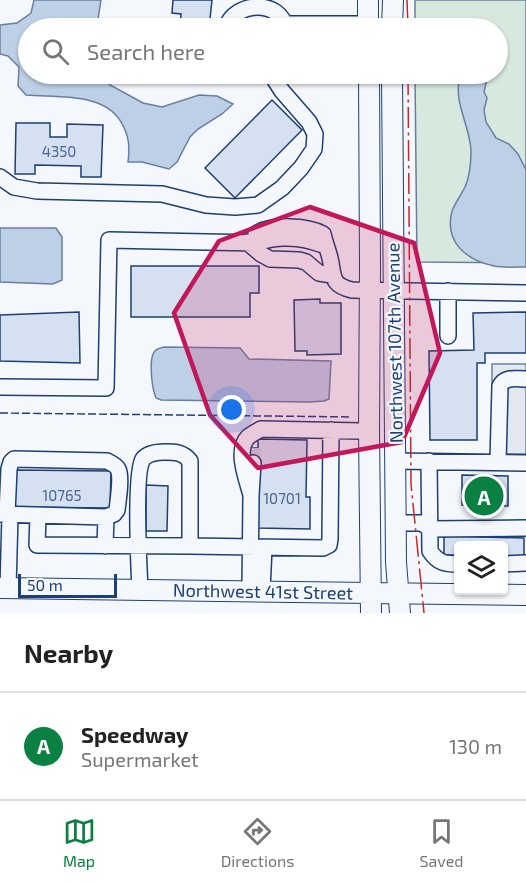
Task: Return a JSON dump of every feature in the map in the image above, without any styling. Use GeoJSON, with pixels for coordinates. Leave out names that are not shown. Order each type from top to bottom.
{"type":"FeatureCollection","features":[{"type":"Feature","properties":{"kind":"main road"},"geometry":{"type":"LineString","coordinates":[[368,0],[371,18]]}},
{"type":"Feature","properties":{"kind":"main road"},"geometry":{"type":"LineString","coordinates":[[392,18],[393,0]]}},
{"type":"Feature","properties":{"kind":"main road","name":"Northwest 107th Avenue"},"geometry":{"type":"LineString","coordinates":[[369,84],[369,430],[372,613]]}},
{"type":"Feature","properties":{"kind":"main road","name":"Northwest 107th Avenue"},"geometry":{"type":"LineString","coordinates":[[392,84],[396,562],[400,613]]}},
{"type":"Feature","properties":{"kind":"main road","name":"Northwest 41st Street"},"geometry":{"type":"LineString","coordinates":[[4,588],[526,595]]}},
{"type":"Feature","properties":{"kind":"lane"},"geometry":{"type":"LineString","coordinates":[[230,18],[239,9],[249,4],[262,2],[275,11],[280,18]]}},
{"type":"Feature","properties":{"kind":"lane"},"geometry":{"type":"LineString","coordinates":[[0,177],[14,187],[37,191],[162,194],[206,205],[235,207],[258,205],[282,188],[301,168],[314,149],[315,134],[309,122],[277,84]]}},
{"type":"Feature","properties":{"kind":"lane"},"geometry":{"type":"LineString","coordinates":[[247,242],[265,229],[274,234],[305,228],[323,234],[330,256],[325,274]]}},
{"type":"Feature","properties":{"kind":"lane"},"geometry":{"type":"LineString","coordinates":[[274,234],[274,259]]}},
{"type":"Feature","properties":{"kind":"lane"},"geometry":{"type":"LineString","coordinates":[[0,387],[106,388],[109,240],[247,242],[270,259],[306,262],[347,289],[394,292],[526,293]]}},
{"type":"Feature","properties":{"kind":"lane"},"geometry":{"type":"LineString","coordinates":[[448,291],[448,336]]}},
{"type":"Feature","properties":{"kind":"lane"},"geometry":{"type":"LineString","coordinates":[[498,462],[500,386],[506,379],[526,379]]}},
{"type":"Feature","properties":{"kind":"lane"},"geometry":{"type":"LineString","coordinates":[[256,591],[257,547],[251,495],[243,465],[246,440],[261,429],[369,430]]}},
{"type":"Feature","properties":{"kind":"lane"},"geometry":{"type":"LineString","coordinates":[[38,516],[37,545],[319,549],[326,547],[330,539],[331,430]]}},
{"type":"Feature","properties":{"kind":"lane"},"geometry":{"type":"LineString","coordinates":[[251,495],[254,438],[257,431]]}},
{"type":"Feature","properties":{"kind":"lane"},"geometry":{"type":"LineString","coordinates":[[140,590],[138,546],[140,472],[144,458],[155,453],[179,453],[187,457],[191,464],[190,546]]}},
{"type":"Feature","properties":{"kind":"lane"},"geometry":{"type":"LineString","coordinates":[[4,588],[6,514],[11,462],[18,459],[106,461],[118,468],[120,475],[117,510],[114,514],[106,517],[6,514]]}},
{"type":"Feature","properties":{"kind":"lane"},"geometry":{"type":"LineString","coordinates":[[395,461],[526,463]]}},
{"type":"Feature","properties":{"kind":"lane"},"geometry":{"type":"LineString","coordinates":[[429,461],[430,551],[436,559],[454,564]]}},
{"type":"Feature","properties":{"kind":"lane"},"geometry":{"type":"LineString","coordinates":[[105,546],[106,517]]}},
{"type":"Feature","properties":{"kind":"lane"},"geometry":{"type":"LineString","coordinates":[[396,523],[422,523],[430,529],[526,528]]}},
{"type":"Feature","properties":{"kind":"lane"},"geometry":{"type":"LineString","coordinates":[[508,564],[526,563]]}},
{"type":"Feature","properties":{"kind":"highlighted area"},"geometry":{"type":"Polygon","coordinates":[[[310,207],[414,243],[440,353],[402,442],[258,468],[210,415],[174,313],[219,241],[310,207]]]}},
{"type":"Feature","properties":{"kind":"shaded area"},"geometry":{"type":"Polygon","coordinates":[[[415,0],[526,0],[526,263],[417,262],[415,84],[508,84],[508,18],[415,18],[415,0]]]}},
{"type":"Feature","properties":{"kind":"shaded area"},"geometry":{"type":"Polygon","coordinates":[[[492,364],[526,364],[526,454],[492,454],[492,364]]]}},
{"type":"Feature","properties":{"kind":"water"},"geometry":{"type":"Polygon","coordinates":[[[34,0],[101,0],[98,18],[24,18],[31,13],[34,0]]]}},
{"type":"Feature","properties":{"kind":"water"},"geometry":{"type":"Polygon","coordinates":[[[17,23],[18,66],[8,56],[0,54],[0,25],[17,23]]]}},
{"type":"Feature","properties":{"kind":"water"},"geometry":{"type":"Polygon","coordinates":[[[18,84],[109,84],[143,103],[162,107],[199,95],[217,96],[233,104],[190,137],[177,162],[169,169],[142,162],[128,162],[129,146],[124,127],[113,112],[103,106],[78,98],[26,95],[18,84]]]}},
{"type":"Feature","properties":{"kind":"water"},"geometry":{"type":"Polygon","coordinates":[[[486,84],[484,92],[487,98],[484,110],[486,122],[496,138],[509,144],[518,154],[526,170],[526,267],[498,267],[474,259],[460,248],[451,232],[452,211],[467,183],[471,159],[470,140],[458,95],[458,85],[486,84]]]}},
{"type":"Feature","properties":{"kind":"water"},"geometry":{"type":"Polygon","coordinates":[[[0,228],[56,228],[62,237],[62,280],[53,284],[0,282],[0,228]]]}},
{"type":"Feature","properties":{"kind":"water"},"geometry":{"type":"Polygon","coordinates":[[[164,347],[240,348],[249,359],[331,361],[329,399],[309,402],[161,400],[156,398],[151,367],[155,351],[164,347]]]}},
{"type":"Feature","properties":{"kind":"building"},"geometry":{"type":"Polygon","coordinates":[[[173,0],[212,0],[210,18],[181,18],[181,14],[172,13],[173,0]]]}},
{"type":"Feature","properties":{"kind":"building"},"geometry":{"type":"Polygon","coordinates":[[[272,100],[302,130],[235,198],[205,168],[272,100]]]}},
{"type":"Feature","properties":{"kind":"building"},"geometry":{"type":"Polygon","coordinates":[[[16,123],[50,123],[50,137],[67,137],[67,124],[103,125],[101,177],[81,177],[81,166],[35,165],[35,174],[15,174],[16,123]]]}},
{"type":"Feature","properties":{"kind":"building"},"geometry":{"type":"Polygon","coordinates":[[[131,266],[259,266],[259,293],[250,293],[250,317],[131,317],[131,266]]]}},
{"type":"Feature","properties":{"kind":"building"},"geometry":{"type":"Polygon","coordinates":[[[320,299],[320,303],[341,303],[341,354],[307,355],[307,351],[295,351],[294,300],[320,299]]]}},
{"type":"Feature","properties":{"kind":"building"},"geometry":{"type":"Polygon","coordinates":[[[79,312],[80,363],[0,361],[0,315],[79,312]]]}},
{"type":"Feature","properties":{"kind":"building"},"geometry":{"type":"Polygon","coordinates":[[[526,312],[526,353],[485,353],[485,363],[477,363],[477,440],[430,440],[429,351],[474,350],[473,313],[526,312]]]}},
{"type":"Feature","properties":{"kind":"building"},"geometry":{"type":"Polygon","coordinates":[[[258,439],[307,440],[306,497],[310,497],[310,529],[257,528],[248,448],[258,448],[258,439]]]}},
{"type":"Feature","properties":{"kind":"building"},"geometry":{"type":"Polygon","coordinates":[[[15,470],[111,471],[110,508],[14,507],[15,470]]]}},
{"type":"Feature","properties":{"kind":"building"},"geometry":{"type":"Polygon","coordinates":[[[462,475],[508,476],[508,506],[462,505],[462,475]]]}},
{"type":"Feature","properties":{"kind":"building"},"geometry":{"type":"Polygon","coordinates":[[[146,485],[168,486],[167,531],[146,531],[146,485]]]}},
{"type":"Feature","properties":{"kind":"building"},"geometry":{"type":"Polygon","coordinates":[[[444,536],[524,538],[524,556],[508,556],[508,541],[454,541],[454,555],[444,555],[444,536]]]}},
{"type":"Feature","properties":{"kind":"tunnel"},"geometry":{"type":"LineString","coordinates":[[253,448],[253,463]]}},
{"type":"Feature","properties":{"kind":"fence"},"geometry":{"type":"LineString","coordinates":[[0,413],[352,417]]}},
{"type":"Feature","properties":{"kind":"power"},"geometry":{"type":"LineString","coordinates":[[407,0],[408,18]]}},
{"type":"Feature","properties":{"kind":"power"},"geometry":{"type":"LineString","coordinates":[[408,84],[411,484],[424,613]]}},
{"type":"Feature","properties":{"kind":"place","name":"Speedway"},"geometry":{"type":"Point","coordinates":[484,496]}}]}
